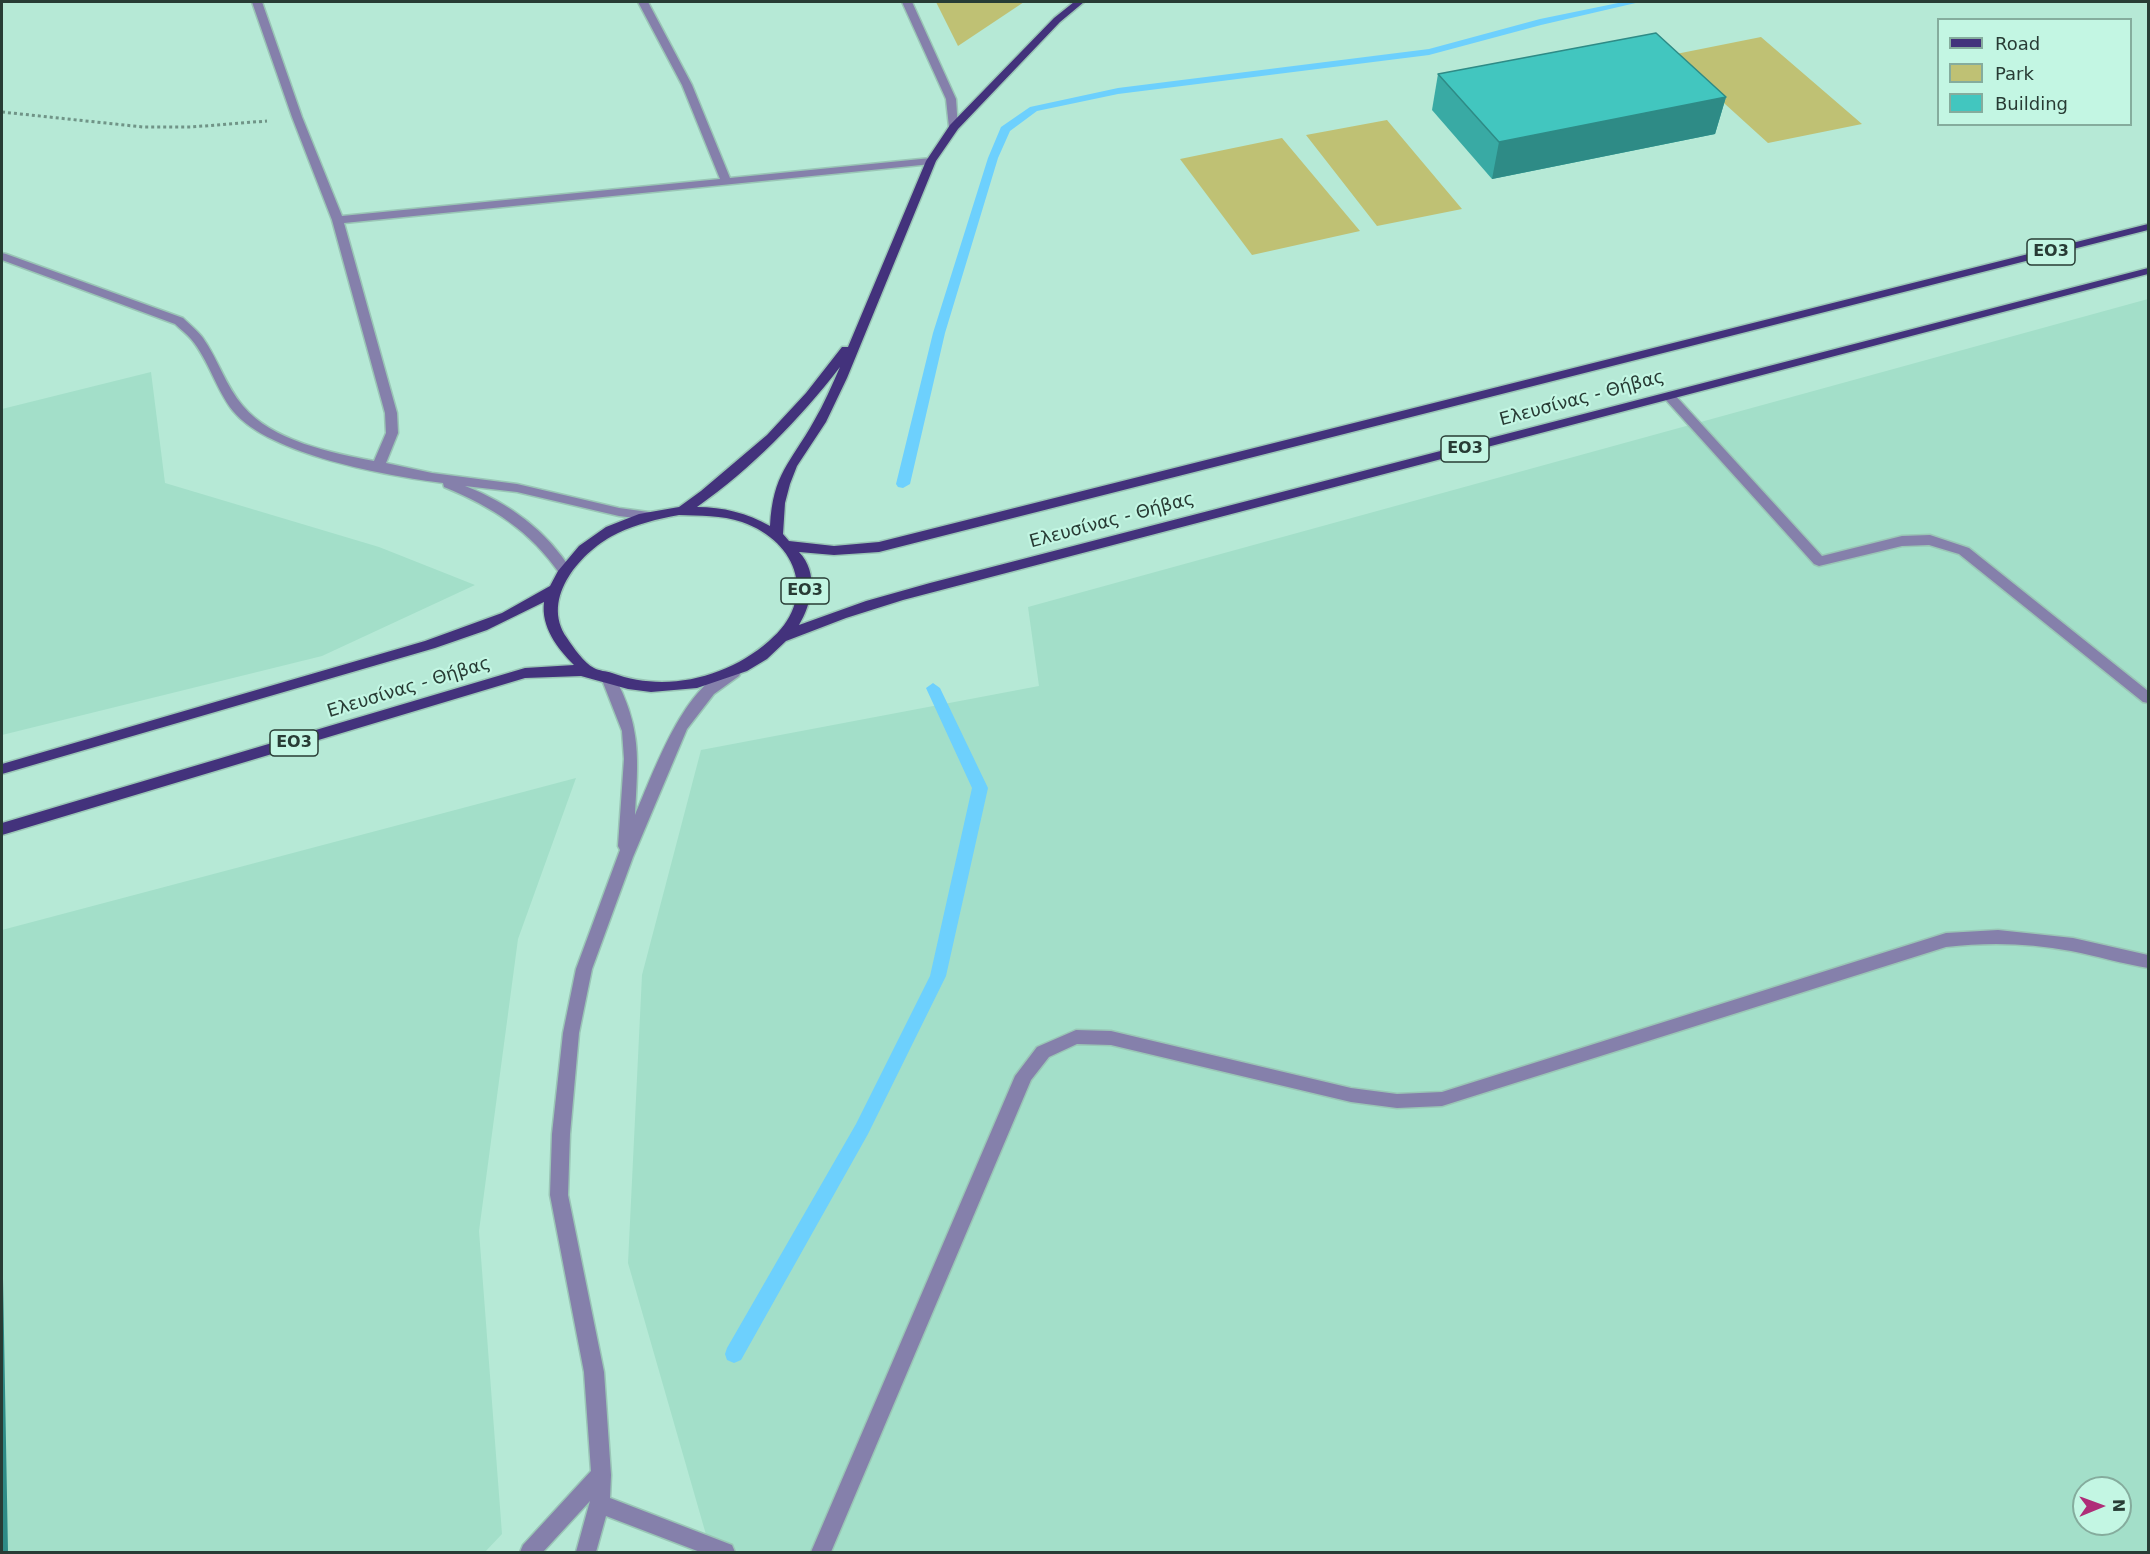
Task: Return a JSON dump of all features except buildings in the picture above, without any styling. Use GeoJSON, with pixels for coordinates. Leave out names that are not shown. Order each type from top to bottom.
{"type":"FeatureCollection","features":[{"type":"Feature","properties":{"kind":"main road"},"geometry":{"type":"LineString","coordinates":[[776,534],[778,503],[783,484],[791,466],[820,422],[841,378],[856,336],[931,161],[954,127],[1057,20],[1078,2]]}},
{"type":"Feature","properties":{"kind":"main road","name":"Ελευσίνας - Θήβας"},"geometry":{"type":"LineString","coordinates":[[789,545],[808,550],[831,551],[879,547],[2148,227]]}},
{"type":"Feature","properties":{"kind":"main road","name":"Ελευσίνας - Θήβας"},"geometry":{"type":"LineString","coordinates":[[784,637],[824,619],[898,595],[2148,271]]}},
{"type":"Feature","properties":{"kind":"main road"},"geometry":{"type":"LineString","coordinates":[[682,511],[714,489],[753,456],[793,415],[856,336]]}},
{"type":"Feature","properties":{"kind":"main road","name":"Ελευσίνας - Θήβας"},"geometry":{"type":"LineString","coordinates":[[2,829],[525,674],[589,672],[609,680],[630,684],[668,686],[701,682],[734,672],[762,656],[784,637],[800,612],[806,588],[801,564],[789,545],[776,534],[743,517],[713,511],[682,511],[651,516],[622,525],[596,539],[574,558],[554,589],[549,606],[553,624],[562,644],[589,672]]}},
{"type":"Feature","properties":{"kind":"main road","name":"Ελευσίνας - Θήβας"},"geometry":{"type":"LineString","coordinates":[[2,769],[301,684],[488,626],[536,602],[554,589]]}},
{"type":"Feature","properties":{"kind":"street"},"geometry":{"type":"LineString","coordinates":[[257,2],[297,117],[338,220],[391,413],[392,434],[378,466]]}},
{"type":"Feature","properties":{"kind":"street"},"geometry":{"type":"LineString","coordinates":[[643,2],[687,85],[726,182]]}},
{"type":"Feature","properties":{"kind":"street"},"geometry":{"type":"LineString","coordinates":[[908,2],[951,99],[954,127]]}},
{"type":"Feature","properties":{"kind":"street"},"geometry":{"type":"LineString","coordinates":[[338,220],[931,161]]}},
{"type":"Feature","properties":{"kind":"street"},"geometry":{"type":"LineString","coordinates":[[2,256],[179,321],[197,338],[238,408],[260,428],[289,442],[323,455],[432,477],[517,488],[619,512],[651,516]]}},
{"type":"Feature","properties":{"kind":"street"},"geometry":{"type":"LineString","coordinates":[[1669,396],[1819,561],[1902,541],[1930,540],[1964,551],[2148,698]]}},
{"type":"Feature","properties":{"kind":"street"},"geometry":{"type":"LineString","coordinates":[[432,477],[476,495],[526,524],[552,551],[564,571]]}},
{"type":"Feature","properties":{"kind":"street"},"geometry":{"type":"LineString","coordinates":[[586,1552],[600,1504],[601,1475],[594,1372],[559,1195],[561,1134],[571,1032],[584,969],[625,857],[681,727],[709,690],[734,672]]}},
{"type":"Feature","properties":{"kind":"street"},"geometry":{"type":"LineString","coordinates":[[609,680],[620,703],[630,740],[631,759],[625,857]]}},
{"type":"Feature","properties":{"kind":"street"},"geometry":{"type":"LineString","coordinates":[[821,1552],[1024,1076],[1043,1052],[1076,1037],[1111,1038],[1351,1095],[1397,1101],[1442,1099],[1946,940],[1980,934],[2023,936],[2074,944],[2148,962]]}},
{"type":"Feature","properties":{"kind":"street"},"geometry":{"type":"LineString","coordinates":[[530,1552],[601,1475]]}},
{"type":"Feature","properties":{"kind":"street"},"geometry":{"type":"LineString","coordinates":[[600,1504],[725,1552]]}},
{"type":"Feature","properties":{"kind":"path"},"geometry":{"type":"LineString","coordinates":[[2,112],[143,127],[234,124],[297,117]]}},
{"type":"Feature","properties":{"kind":"shaded area"},"geometry":{"type":"Polygon","coordinates":[[[2148,299],[2148,1552],[711,1552],[628,1263],[642,975],[701,750],[1039,686],[1028,607],[2148,299]]]}},
{"type":"Feature","properties":{"kind":"shaded area"},"geometry":{"type":"Polygon","coordinates":[[[151,372],[165,483],[379,547],[475,585],[322,656],[2,735],[2,409],[151,372]]]}},
{"type":"Feature","properties":{"kind":"shaded area"},"geometry":{"type":"Polygon","coordinates":[[[576,778],[518,939],[479,1231],[502,1534],[485,1552],[2,1552],[2,930],[576,778]]]}},
{"type":"Feature","properties":{"kind":"green space"},"geometry":{"type":"Polygon","coordinates":[[[936,2],[1024,2],[958,46],[936,2]]]}},
{"type":"Feature","properties":{"kind":"green space"},"geometry":{"type":"Polygon","coordinates":[[[1761,37],[1862,124],[1768,143],[1671,55],[1761,37]]]}},
{"type":"Feature","properties":{"kind":"green space"},"geometry":{"type":"Polygon","coordinates":[[[1387,120],[1462,209],[1377,226],[1306,135],[1387,120]]]}},
{"type":"Feature","properties":{"kind":"green space"},"geometry":{"type":"Polygon","coordinates":[[[1282,138],[1360,231],[1252,255],[1180,159],[1282,138]]]}},
{"type":"Feature","properties":{"kind":"waterway"},"geometry":{"type":"LineString","coordinates":[[903,484],[939,333],[993,158],[1005,129],[1034,109],[1118,91],[1429,52],[1540,22],[1635,2]]}},
{"type":"Feature","properties":{"kind":"waterway"},"geometry":{"type":"LineString","coordinates":[[734,1354],[862,1129],[938,976],[980,788],[933,688]]}}]}
